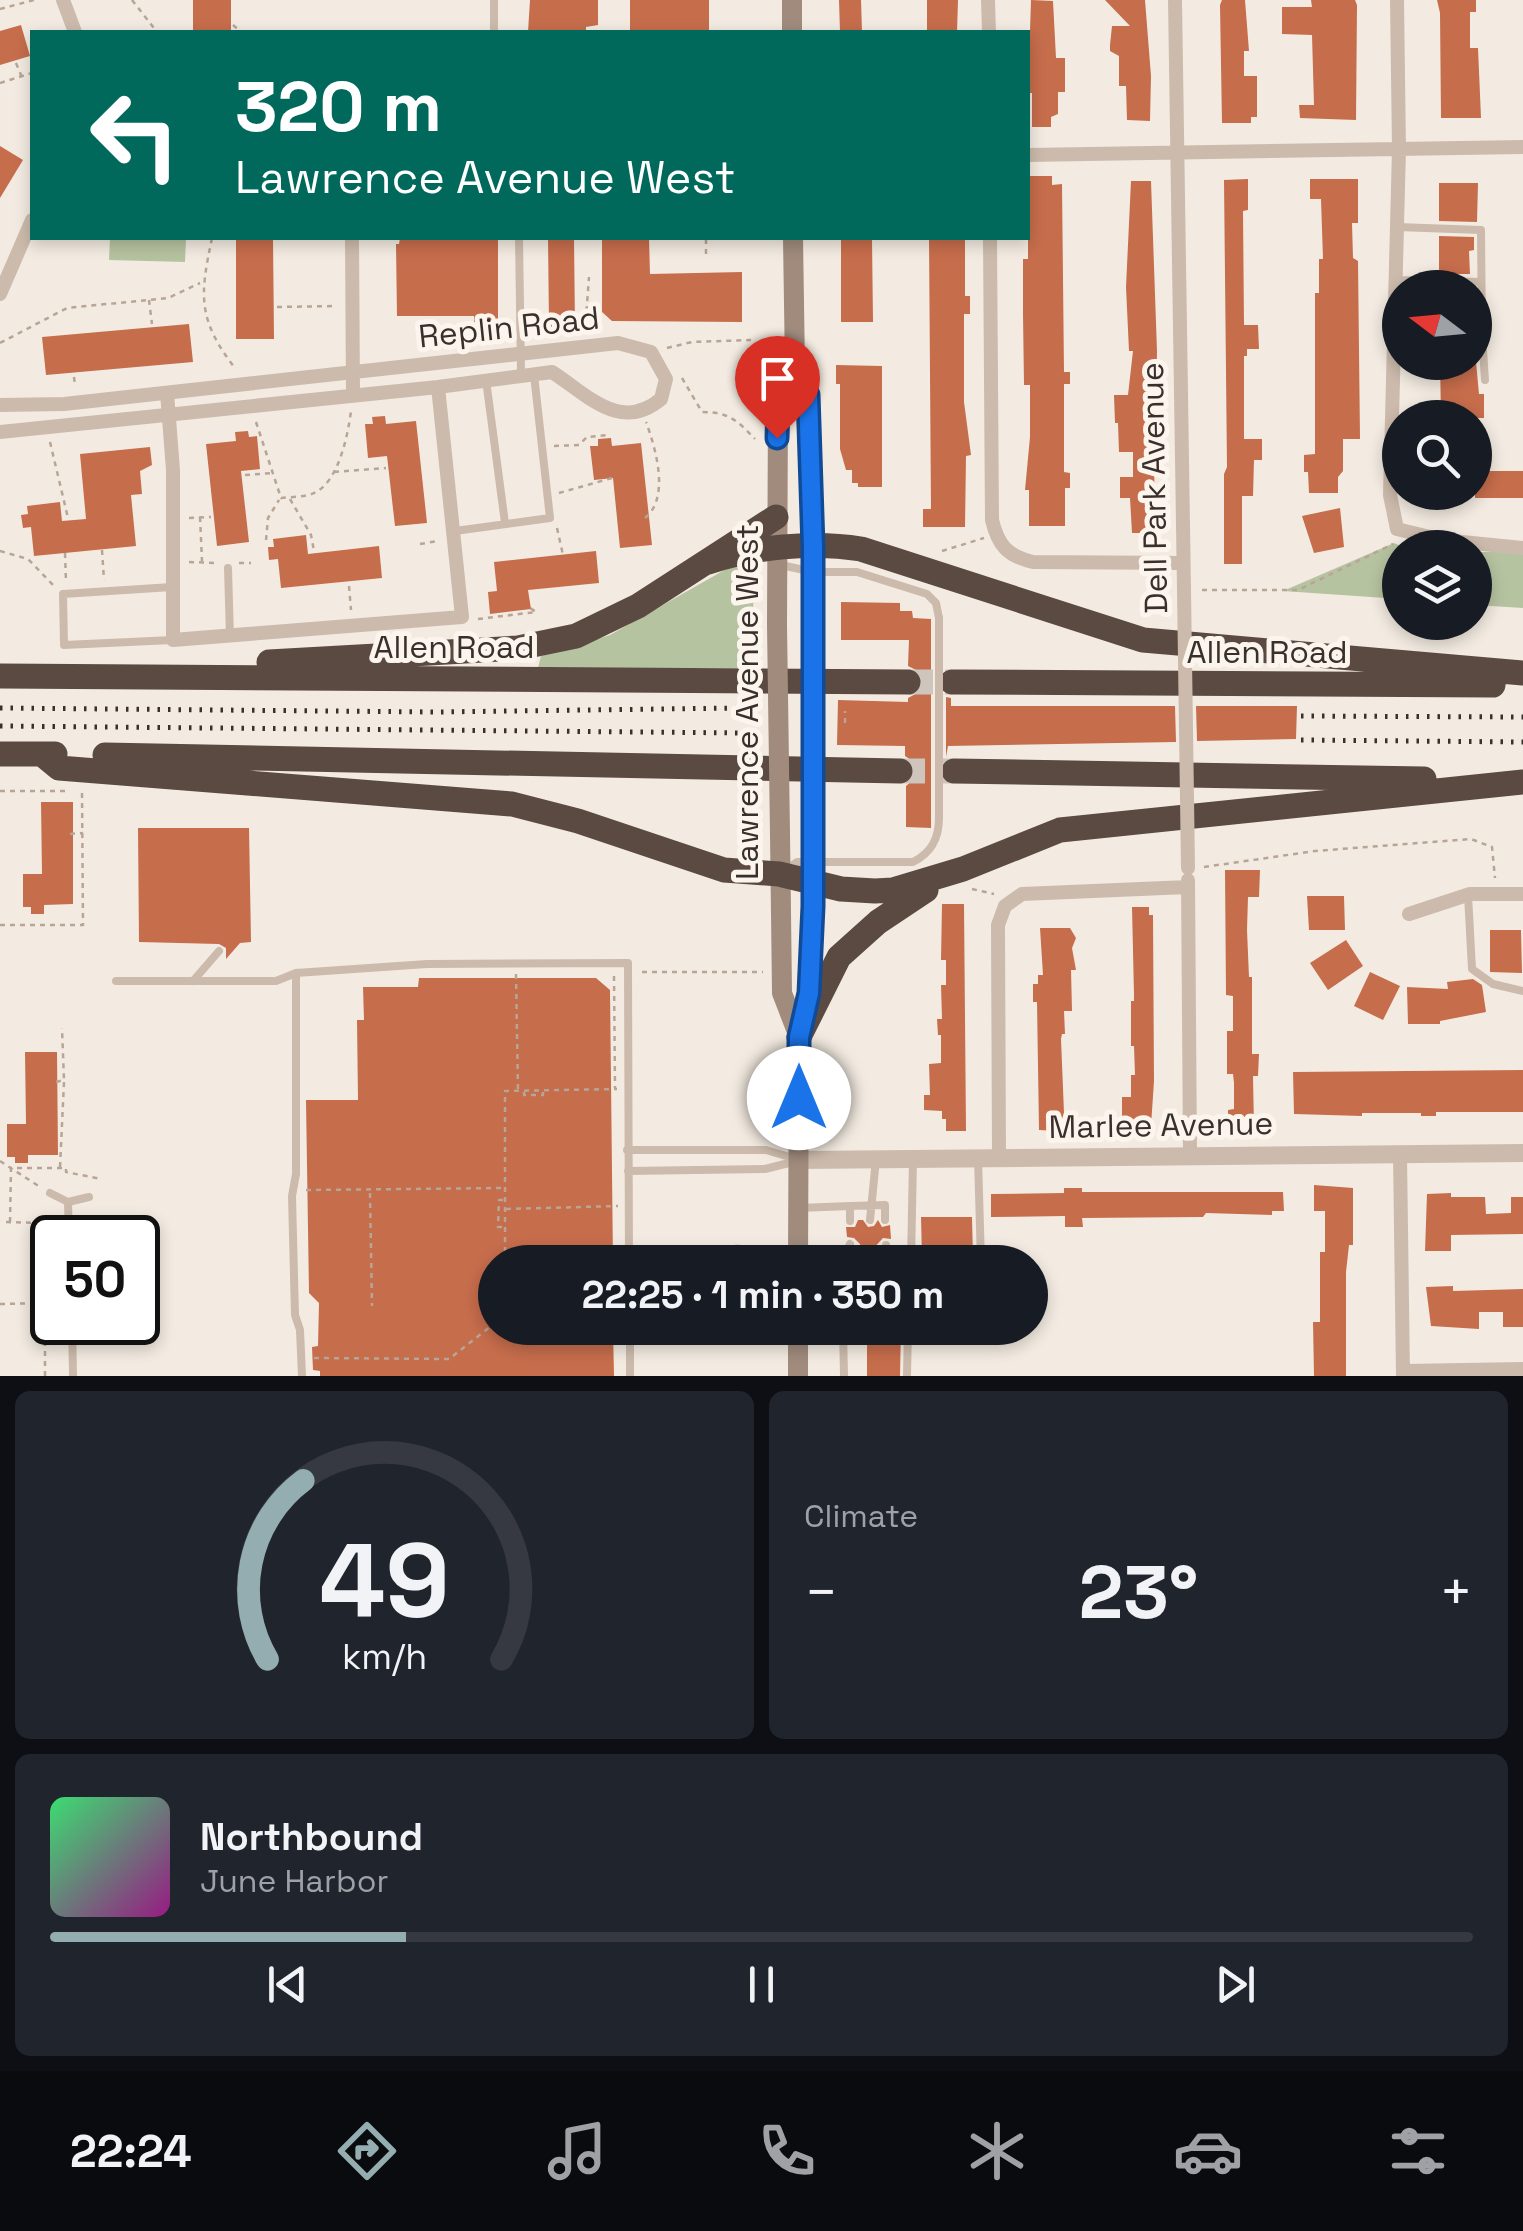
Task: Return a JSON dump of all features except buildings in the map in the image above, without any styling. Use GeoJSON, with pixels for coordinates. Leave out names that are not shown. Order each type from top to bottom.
{"type":"FeatureCollection","features":[{"type":"Feature","properties":{"kind":"highway"},"geometry":{"type":"LineString","coordinates":[[40,676],[518,648],[576,636],[638,606],[776,517]]}},
{"type":"Feature","properties":{"kind":"highway"},"geometry":{"type":"LineString","coordinates":[[708,562],[733,554],[813,560],[840,546],[860,549],[1143,640],[1523,672]]}},
{"type":"Feature","properties":{"kind":"highway","name":"Allen Road"},"geometry":{"type":"LineString","coordinates":[[0,676],[908,682]]}},
{"type":"Feature","properties":{"kind":"highway","name":"Allen Road"},"geometry":{"type":"LineString","coordinates":[[952,682],[1523,686]]}},
{"type":"Feature","properties":{"kind":"highway"},"geometry":{"type":"LineString","coordinates":[[0,754],[900,770]]}},
{"type":"Feature","properties":{"kind":"highway"},"geometry":{"type":"LineString","coordinates":[[42,754],[59,768],[512,804],[578,821],[724,870],[813,872],[857,892],[894,890],[962,869],[1060,830],[1523,782]]}},
{"type":"Feature","properties":{"kind":"highway"},"geometry":{"type":"LineString","coordinates":[[954,771],[1523,782]]}},
{"type":"Feature","properties":{"kind":"highway"},"geometry":{"type":"LineString","coordinates":[[799,1037],[839,957],[858,937],[898,907],[962,869]]}},
{"type":"Feature","properties":{"kind":"main road"},"geometry":{"type":"LineString","coordinates":[[792,0],[792,30]]}},
{"type":"Feature","properties":{"kind":"main road","name":"Lawrence Avenue West"},"geometry":{"type":"LineString","coordinates":[[793,240],[795,368],[808,395],[813,560],[813,872],[809,993],[799,1037],[798,1245]]}},
{"type":"Feature","properties":{"kind":"main road","name":"Lawrence Avenue West"},"geometry":{"type":"LineString","coordinates":[[795,368],[778,404],[776,625],[782,993],[799,1037]]}},
{"type":"Feature","properties":{"kind":"main road"},"geometry":{"type":"LineString","coordinates":[[798,1345],[798,1376]]}},
{"type":"Feature","properties":{"kind":"street"},"geometry":{"type":"LineString","coordinates":[[63,0],[74,30]]}},
{"type":"Feature","properties":{"kind":"street"},"geometry":{"type":"LineString","coordinates":[[988,0],[989,30]]}},
{"type":"Feature","properties":{"kind":"street","name":"Dell Park Avenue"},"geometry":{"type":"LineString","coordinates":[[1176,0],[1182,564],[1196,867],[1188,888],[1190,1154]]}},
{"type":"Feature","properties":{"kind":"street"},"geometry":{"type":"LineString","coordinates":[[1396,270],[1397,0]]}},
{"type":"Feature","properties":{"kind":"street"},"geometry":{"type":"LineString","coordinates":[[1030,155],[1523,148]]}},
{"type":"Feature","properties":{"kind":"street"},"geometry":{"type":"LineString","coordinates":[[0,294],[30,225]]}},
{"type":"Feature","properties":{"kind":"street"},"geometry":{"type":"LineString","coordinates":[[352,240],[353,394]]}},
{"type":"Feature","properties":{"kind":"street"},"geometry":{"type":"LineString","coordinates":[[990,240],[992,520],[1004,550],[1033,562],[1182,564]]}},
{"type":"Feature","properties":{"kind":"street","name":"Replin Road"},"geometry":{"type":"LineString","coordinates":[[0,405],[64,404],[618,343],[651,352],[666,379],[661,398],[634,414],[612,412],[552,372],[0,432]]}},
{"type":"Feature","properties":{"kind":"street"},"geometry":{"type":"LineString","coordinates":[[1395,380],[1390,495],[1400,530]]}},
{"type":"Feature","properties":{"kind":"street"},"geometry":{"type":"LineString","coordinates":[[167,393],[174,640],[462,616],[438,387]]}},
{"type":"Feature","properties":{"kind":"street"},"geometry":{"type":"LineString","coordinates":[[1492,545],[1521,548]]}},
{"type":"Feature","properties":{"kind":"street"},"geometry":{"type":"LineString","coordinates":[[999,1157],[998,925],[1005,906],[1022,894],[1188,888]]}},
{"type":"Feature","properties":{"kind":"street"},"geometry":{"type":"LineString","coordinates":[[1409,914],[1468,895],[1523,896]]}},
{"type":"Feature","properties":{"kind":"street","name":"Marlee Avenue"},"geometry":{"type":"LineString","coordinates":[[800,1160],[1523,1153]]}},
{"type":"Feature","properties":{"kind":"street"},"geometry":{"type":"LineString","coordinates":[[1400,1154],[1403,1374],[1523,1369]]}},
{"type":"Feature","properties":{"kind":"lane"},"geometry":{"type":"LineString","coordinates":[[494,0],[494,30]]}},
{"type":"Feature","properties":{"kind":"lane"},"geometry":{"type":"LineString","coordinates":[[1397,227],[1481,230],[1481,270]]}},
{"type":"Feature","properties":{"kind":"lane"},"geometry":{"type":"LineString","coordinates":[[455,535],[550,518],[542,447],[520,352],[519,240]]}},
{"type":"Feature","properties":{"kind":"lane"},"geometry":{"type":"LineString","coordinates":[[486,380],[505,524]]}},
{"type":"Feature","properties":{"kind":"lane"},"geometry":{"type":"LineString","coordinates":[[813,560],[927,594],[936,603],[940,618],[939,830],[926,856],[913,862],[813,872]]}},
{"type":"Feature","properties":{"kind":"lane"},"geometry":{"type":"LineString","coordinates":[[230,637],[232,566]]}},
{"type":"Feature","properties":{"kind":"lane"},"geometry":{"type":"LineString","coordinates":[[172,587],[65,594],[64,645],[174,640]]}},
{"type":"Feature","properties":{"kind":"lane"},"geometry":{"type":"LineString","coordinates":[[1468,895],[1472,968],[1493,984],[1523,992]]}},
{"type":"Feature","properties":{"kind":"lane"},"geometry":{"type":"LineString","coordinates":[[193,980],[219,951]]}},
{"type":"Feature","properties":{"kind":"lane"},"geometry":{"type":"LineString","coordinates":[[116,981],[276,981],[296,973],[428,964],[628,963],[629,1245]]}},
{"type":"Feature","properties":{"kind":"lane"},"geometry":{"type":"LineString","coordinates":[[296,973],[296,1178],[292,1196],[295,1315],[300,1330],[302,1376]]}},
{"type":"Feature","properties":{"kind":"lane"},"geometry":{"type":"LineString","coordinates":[[627,1150],[766,1150],[800,1160]]}},
{"type":"Feature","properties":{"kind":"lane"},"geometry":{"type":"LineString","coordinates":[[978,1158],[981,1245]]}},
{"type":"Feature","properties":{"kind":"lane"},"geometry":{"type":"LineString","coordinates":[[870,1220],[876,1159]]}},
{"type":"Feature","properties":{"kind":"lane"},"geometry":{"type":"LineString","coordinates":[[911,1245],[913,1159]]}},
{"type":"Feature","properties":{"kind":"lane"},"geometry":{"type":"LineString","coordinates":[[628,1171],[765,1169],[800,1160]]}},
{"type":"Feature","properties":{"kind":"lane"},"geometry":{"type":"LineString","coordinates":[[50,1194],[68,1202],[89,1197]]}},
{"type":"Feature","properties":{"kind":"lane"},"geometry":{"type":"LineString","coordinates":[[68,1202],[68,1215]]}},
{"type":"Feature","properties":{"kind":"lane"},"geometry":{"type":"LineString","coordinates":[[799,1208],[885,1205],[885,1220]]}},
{"type":"Feature","properties":{"kind":"lane"},"geometry":{"type":"LineString","coordinates":[[850,1206],[850,1221]]}},
{"type":"Feature","properties":{"kind":"lane"},"geometry":{"type":"LineString","coordinates":[[72,1345],[73,1376]]}},
{"type":"Feature","properties":{"kind":"lane"},"geometry":{"type":"LineString","coordinates":[[630,1345],[630,1376]]}},
{"type":"Feature","properties":{"kind":"lane"},"geometry":{"type":"LineString","coordinates":[[843,1345],[844,1376]]}},
{"type":"Feature","properties":{"kind":"lane"},"geometry":{"type":"LineString","coordinates":[[907,1376],[908,1345]]}},
{"type":"Feature","properties":{"kind":"path"},"geometry":{"type":"LineString","coordinates":[[0,10],[34,0]]}},
{"type":"Feature","properties":{"kind":"path"},"geometry":{"type":"LineString","coordinates":[[132,0],[155,30]]}},
{"type":"Feature","properties":{"kind":"path"},"geometry":{"type":"LineString","coordinates":[[233,25],[238,30]]}},
{"type":"Feature","properties":{"kind":"path"},"geometry":{"type":"LineString","coordinates":[[16,62],[21,77]]}},
{"type":"Feature","properties":{"kind":"path"},"geometry":{"type":"LineString","coordinates":[[0,83],[30,74]]}},
{"type":"Feature","properties":{"kind":"path"},"geometry":{"type":"LineString","coordinates":[[706,240],[706,254]]}},
{"type":"Feature","properties":{"kind":"path"},"geometry":{"type":"LineString","coordinates":[[586,346],[588,277]]}},
{"type":"Feature","properties":{"kind":"path"},"geometry":{"type":"LineString","coordinates":[[0,343],[67,308],[168,298],[202,282]]}},
{"type":"Feature","properties":{"kind":"path"},"geometry":{"type":"LineString","coordinates":[[149,300],[152,324]]}},
{"type":"Feature","properties":{"kind":"path"},"geometry":{"type":"LineString","coordinates":[[277,306],[352,306]]}},
{"type":"Feature","properties":{"kind":"path"},"geometry":{"type":"LineString","coordinates":[[670,357],[663,349],[692,342],[751,340]]}},
{"type":"Feature","properties":{"kind":"path"},"geometry":{"type":"LineString","coordinates":[[681,376],[702,412],[724,412],[734,417],[755,439]]}},
{"type":"Feature","properties":{"kind":"path"},"geometry":{"type":"LineString","coordinates":[[646,518],[659,502],[653,441],[647,422]]}},
{"type":"Feature","properties":{"kind":"path"},"geometry":{"type":"LineString","coordinates":[[542,447],[579,445],[586,438],[608,435]]}},
{"type":"Feature","properties":{"kind":"path"},"geometry":{"type":"LineString","coordinates":[[50,438],[68,518]]}},
{"type":"Feature","properties":{"kind":"path"},"geometry":{"type":"LineString","coordinates":[[332,472],[386,468]]}},
{"type":"Feature","properties":{"kind":"path"},"geometry":{"type":"LineString","coordinates":[[245,475],[272,473]]}},
{"type":"Feature","properties":{"kind":"path"},"geometry":{"type":"LineString","coordinates":[[548,496],[612,478]]}},
{"type":"Feature","properties":{"kind":"path"},"geometry":{"type":"LineString","coordinates":[[289,497],[311,536],[314,551]]}},
{"type":"Feature","properties":{"kind":"path"},"geometry":{"type":"LineString","coordinates":[[266,540],[268,518],[281,498]]}},
{"type":"Feature","properties":{"kind":"path"},"geometry":{"type":"LineString","coordinates":[[173,520],[211,516]]}},
{"type":"Feature","properties":{"kind":"path"},"geometry":{"type":"LineString","coordinates":[[200,517],[202,562]]}},
{"type":"Feature","properties":{"kind":"path"},"geometry":{"type":"LineString","coordinates":[[550,518],[558,529],[564,554]]}},
{"type":"Feature","properties":{"kind":"path"},"geometry":{"type":"LineString","coordinates":[[942,551],[995,534]]}},
{"type":"Feature","properties":{"kind":"path"},"geometry":{"type":"LineString","coordinates":[[420,544],[455,535]]}},
{"type":"Feature","properties":{"kind":"path"},"geometry":{"type":"LineString","coordinates":[[1184,590],[1298,590],[1382,549]]}},
{"type":"Feature","properties":{"kind":"path"},"geometry":{"type":"LineString","coordinates":[[102,550],[105,591]]}},
{"type":"Feature","properties":{"kind":"path"},"geometry":{"type":"LineString","coordinates":[[0,551],[28,559],[65,594]]}},
{"type":"Feature","properties":{"kind":"path"},"geometry":{"type":"LineString","coordinates":[[65,553],[65,594]]}},
{"type":"Feature","properties":{"kind":"path"},"geometry":{"type":"LineString","coordinates":[[172,562],[218,563]]}},
{"type":"Feature","properties":{"kind":"path"},"geometry":{"type":"LineString","coordinates":[[232,566],[251,563]]}},
{"type":"Feature","properties":{"kind":"path"},"geometry":{"type":"LineString","coordinates":[[349,586],[353,626]]}},
{"type":"Feature","properties":{"kind":"path"},"geometry":{"type":"LineString","coordinates":[[462,616],[472,620],[536,612],[530,608]]}},
{"type":"Feature","properties":{"kind":"path"},"geometry":{"type":"LineString","coordinates":[[755,708],[755,722]]}},
{"type":"Feature","properties":{"kind":"path"},"geometry":{"type":"LineString","coordinates":[[845,711],[845,723]]}},
{"type":"Feature","properties":{"kind":"path"},"geometry":{"type":"LineString","coordinates":[[0,791],[83,791],[84,925],[0,925]]}},
{"type":"Feature","properties":{"kind":"path"},"geometry":{"type":"LineString","coordinates":[[70,834],[83,833]]}},
{"type":"Feature","properties":{"kind":"path"},"geometry":{"type":"LineString","coordinates":[[1196,867],[1472,839],[1492,847],[1496,894]]}},
{"type":"Feature","properties":{"kind":"path"},"geometry":{"type":"LineString","coordinates":[[505,1245],[505,1091],[613,1089],[614,972]]}},
{"type":"Feature","properties":{"kind":"path"},"geometry":{"type":"LineString","coordinates":[[516,978],[521,1091]]}},
{"type":"Feature","properties":{"kind":"path"},"geometry":{"type":"LineString","coordinates":[[60,1168],[62,1028]]}},
{"type":"Feature","properties":{"kind":"path"},"geometry":{"type":"LineString","coordinates":[[56,1082],[64,1082]]}},
{"type":"Feature","properties":{"kind":"path"},"geometry":{"type":"LineString","coordinates":[[0,1161],[50,1194]]}},
{"type":"Feature","properties":{"kind":"path"},"geometry":{"type":"LineString","coordinates":[[11,1168],[60,1168],[101,1179]]}},
{"type":"Feature","properties":{"kind":"path"},"geometry":{"type":"LineString","coordinates":[[11,1168],[8,1222],[30,1222]]}},
{"type":"Feature","properties":{"kind":"path"},"geometry":{"type":"LineString","coordinates":[[311,1190],[505,1188]]}},
{"type":"Feature","properties":{"kind":"path"},"geometry":{"type":"LineString","coordinates":[[370,1190],[372,1306]]}},
{"type":"Feature","properties":{"kind":"path"},"geometry":{"type":"LineString","coordinates":[[505,1200],[498,1200],[498,1227],[505,1227]]}},
{"type":"Feature","properties":{"kind":"path"},"geometry":{"type":"LineString","coordinates":[[504,1210],[629,1206]]}},
{"type":"Feature","properties":{"kind":"path"},"geometry":{"type":"LineString","coordinates":[[0,1304],[30,1304]]}},
{"type":"Feature","properties":{"kind":"path"},"geometry":{"type":"LineString","coordinates":[[301,1359],[449,1358],[478,1336]]}},
{"type":"Feature","properties":{"kind":"path"},"geometry":{"type":"LineString","coordinates":[[44,1345],[44,1376]]}},
{"type":"Feature","properties":{"kind":"green space"},"geometry":{"type":"Polygon","coordinates":[[[110,240],[186,240],[185,262],[109,260],[110,240]]]}},
{"type":"Feature","properties":{"kind":"green space"},"geometry":{"type":"Polygon","coordinates":[[[1382,548],[1382,598],[1283,591],[1382,548]]]}},
{"type":"Feature","properties":{"kind":"green space"},"geometry":{"type":"Polygon","coordinates":[[[1492,552],[1523,552],[1523,608],[1492,606],[1492,552]]]}},
{"type":"Feature","properties":{"kind":"green space"},"geometry":{"type":"Polygon","coordinates":[[[756,562],[759,566],[751,625],[746,625],[746,668],[538,668],[541,656],[610,635],[735,564],[756,562]]]}},
{"type":"Feature","properties":{"kind":"tunnel"},"geometry":{"type":"LineString","coordinates":[[908,682],[952,682]]}},
{"type":"Feature","properties":{"kind":"tunnel"},"geometry":{"type":"LineString","coordinates":[[900,771],[954,771]]}},
{"type":"Feature","properties":{"kind":"railway"},"geometry":{"type":"LineString","coordinates":[[0,708],[436,712],[737,708]]}},
{"type":"Feature","properties":{"kind":"railway"},"geometry":{"type":"LineString","coordinates":[[1301,716],[1523,717]]}},
{"type":"Feature","properties":{"kind":"railway"},"geometry":{"type":"LineString","coordinates":[[0,726],[744,733]]}},
{"type":"Feature","properties":{"kind":"railway"},"geometry":{"type":"LineString","coordinates":[[1301,740],[1523,742]]}},
{"type":"Feature","properties":{"kind":"route"},"geometry":{"type":"LineString","coordinates":[[777,438],[778,404],[795,368],[808,395],[813,547],[813,906],[809,993],[799,1037],[799,1098]]}}]}
